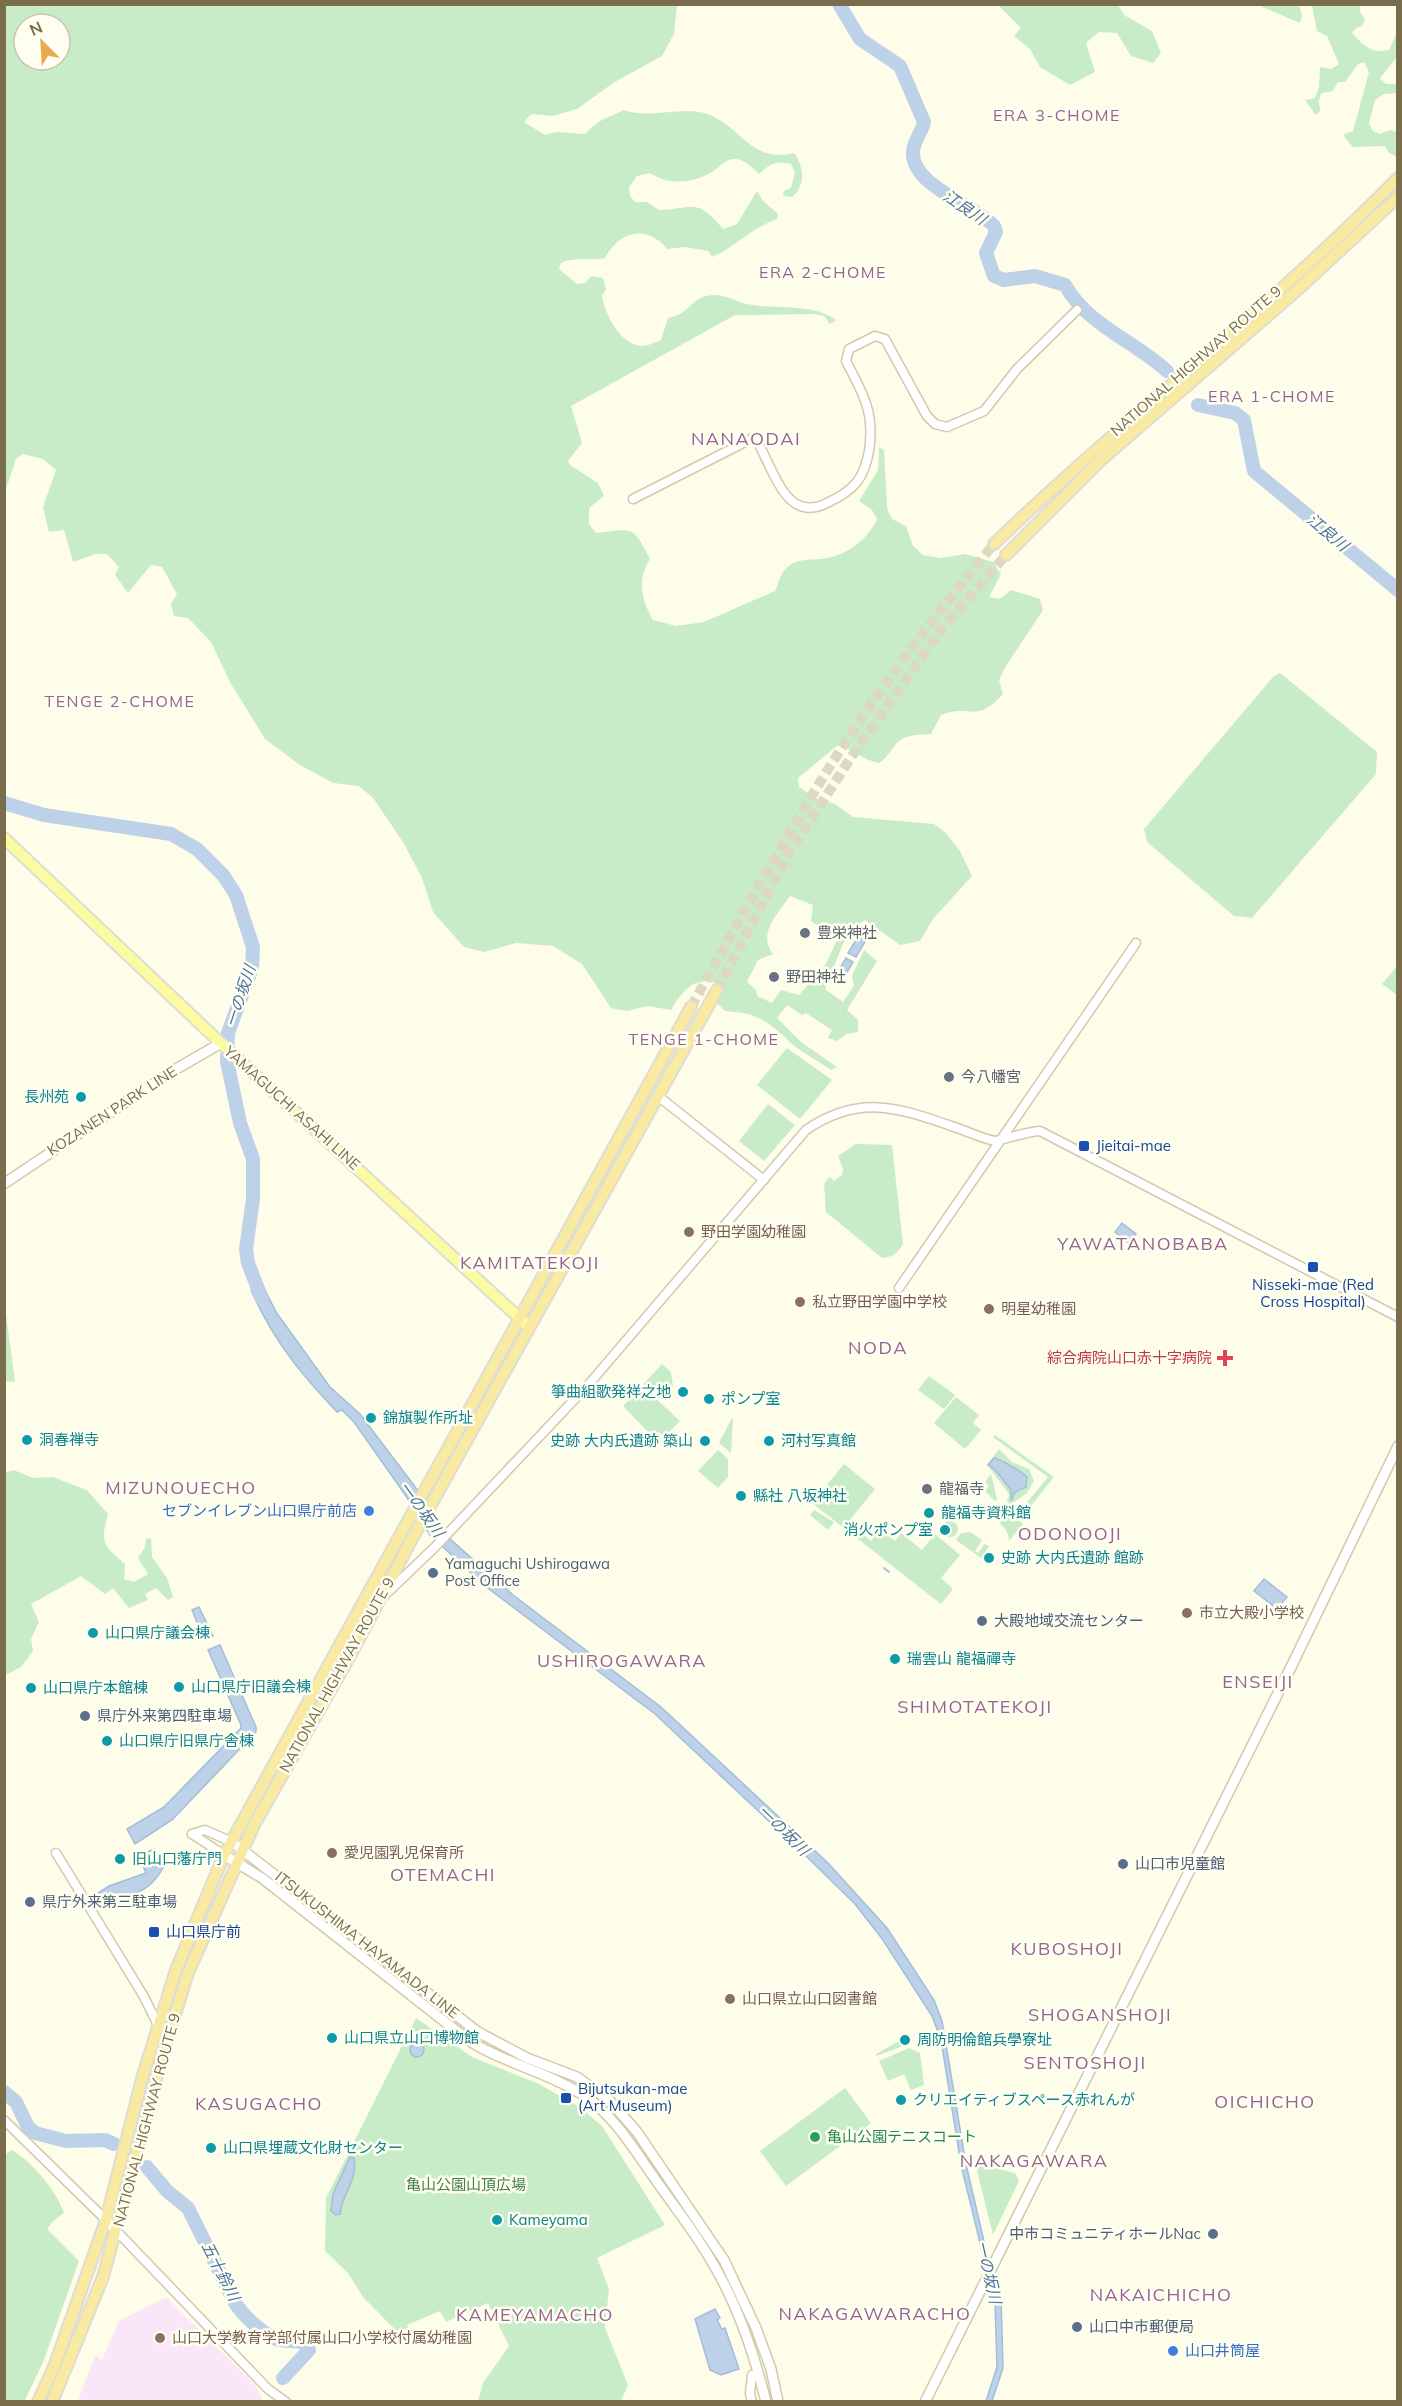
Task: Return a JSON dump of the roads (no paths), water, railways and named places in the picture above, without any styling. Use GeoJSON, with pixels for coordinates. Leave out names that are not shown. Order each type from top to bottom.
{"type":"FeatureCollection","features":[{"type":"Feature","properties":{"kind":"highway","name":"NATIONAL HIGHWAY ROUTE 9"},"geometry":{"type":"LineString","coordinates":[[994,544],[1046,494],[1286,282],[1398,178]]}},
{"type":"Feature","properties":{"kind":"highway","name":"NATIONAL HIGHWAY ROUTE 9"},"geometry":{"type":"LineString","coordinates":[[1006,555],[1101,460],[1295,292],[1398,197]]}},
{"type":"Feature","properties":{"kind":"highway","name":"NATIONAL HIGHWAY ROUTE 9"},"geometry":{"type":"LineString","coordinates":[[52,2402],[81,2336],[116,2231],[163,2053],[188,1973],[254,1825],[351,1654],[419,1524],[717,990]]}},
{"type":"Feature","properties":{"kind":"highway","name":"NATIONAL HIGHWAY ROUTE 9"},"geometry":{"type":"LineString","coordinates":[[38,2402],[54,2367],[106,2220],[158,2025],[195,1921],[224,1855],[691,1007]]}},
{"type":"Feature","properties":{"kind":"main road","name":"YAMAGUCHI ASAHI LINE"},"geometry":{"type":"LineString","coordinates":[[4,838],[221,1043],[529,1327]]}},
{"type":"Feature","properties":{"kind":"main road","name":"KOZANEN PARK LINE"},"geometry":{"type":"LineString","coordinates":[[5,1183],[171,1072],[221,1043]]}},
{"type":"Feature","properties":{"kind":"main road"},"geometry":{"type":"LineString","coordinates":[[925,2402],[1398,1446]]}},
{"type":"Feature","properties":{"kind":"main road","name":"ITSUKUSHIMA HAYAMADA LINE"},"geometry":{"type":"LineString","coordinates":[[231,1842],[478,2032],[527,2058],[576,2077],[617,2109],[637,2132],[724,2260],[756,2328],[771,2369],[778,2402]]}},
{"type":"Feature","properties":{"kind":"main road","name":"ITSUKUSHIMA HAYAMADA LINE"},"geometry":{"type":"LineString","coordinates":[[224,1855],[238,1863],[490,2055],[572,2088],[604,2111],[622,2132],[712,2262],[739,2316],[759,2373],[766,2402]]}},
{"type":"Feature","properties":{"kind":"street"},"geometry":{"type":"LineString","coordinates":[[633,499],[755,437],[786,495],[804,507],[821,506],[857,485],[867,465],[871,438],[870,416],[866,399],[846,361],[849,349],[875,336],[885,339],[927,416],[935,424],[947,427],[984,411],[1017,369],[1077,310]]}},
{"type":"Feature","properties":{"kind":"street"},"geometry":{"type":"LineString","coordinates":[[899,1288],[1136,943]]}},
{"type":"Feature","properties":{"kind":"street"},"geometry":{"type":"LineString","coordinates":[[658,1096],[764,1180]]}},
{"type":"Feature","properties":{"kind":"street"},"geometry":{"type":"LineString","coordinates":[[375,1605],[437,1545],[589,1384],[806,1130],[837,1113],[866,1106],[886,1107],[912,1113],[998,1142],[1024,1132],[1040,1131],[1398,1317]]}},
{"type":"Feature","properties":{"kind":"street"},"geometry":{"type":"LineString","coordinates":[[224,1855],[192,1834],[206,1830],[231,1842]]}},
{"type":"Feature","properties":{"kind":"street"},"geometry":{"type":"LineString","coordinates":[[56,1853],[143,1995],[158,2025]]}},
{"type":"Feature","properties":{"kind":"street"},"geometry":{"type":"LineString","coordinates":[[4,2121],[106,2220],[268,2389],[286,2402]]}},
{"type":"Feature","properties":{"kind":"street"},"geometry":{"type":"LineString","coordinates":[[752,2375],[750,2393],[752,2402]]}},
{"type":"Feature","properties":{"kind":"water"},"geometry":{"type":"Polygon","coordinates":[[[859,935],[866,940],[856,957],[848,953],[859,935]]]}},
{"type":"Feature","properties":{"kind":"water"},"geometry":{"type":"Polygon","coordinates":[[[846,958],[853,962],[843,979],[836,975],[846,958]]]}},
{"type":"Feature","properties":{"kind":"water"},"geometry":{"type":"Polygon","coordinates":[[[1122,1223],[1136,1234],[1129,1243],[1115,1232],[1122,1223]]]}},
{"type":"Feature","properties":{"kind":"water"},"geometry":{"type":"Polygon","coordinates":[[[256,1285],[263,1286],[276,1312],[330,1387],[360,1414],[413,1484],[449,1538],[513,1595],[661,1707],[828,1863],[887,1928],[934,2000],[942,2021],[966,2164],[986,2250],[1001,2296],[1003,2368],[992,2401],[986,2401],[997,2367],[995,2304],[961,2165],[941,2040],[932,2016],[883,1940],[855,1904],[655,1714],[485,1586],[430,1535],[406,1496],[354,1422],[342,1410],[337,1412],[288,1355],[259,1308],[251,1290],[256,1285]]]}},
{"type":"Feature","properties":{"kind":"water"},"geometry":{"type":"Polygon","coordinates":[[[994,1458],[1027,1477],[1026,1487],[1015,1492],[1011,1501],[1011,1490],[997,1472],[988,1465],[994,1458]]]}},
{"type":"Feature","properties":{"kind":"water"},"geometry":{"type":"Polygon","coordinates":[[[1264,1579],[1287,1597],[1277,1609],[1254,1591],[1264,1579]]]}},
{"type":"Feature","properties":{"kind":"water"},"geometry":{"type":"Polygon","coordinates":[[[199,1607],[213,1636],[204,1640],[192,1610],[199,1607]]]}},
{"type":"Feature","properties":{"kind":"water"},"geometry":{"type":"Polygon","coordinates":[[[220,1645],[256,1727],[256,1732],[172,1820],[135,1844],[127,1829],[164,1807],[241,1728],[208,1650],[220,1645]]]}},
{"type":"Feature","properties":{"kind":"water"},"geometry":{"type":"Polygon","coordinates":[[[154,1849],[164,1866],[151,1884],[143,1890],[102,1907],[95,1895],[109,1886],[146,1873],[139,1856],[154,1849]]]}},
{"type":"Feature","properties":{"kind":"water"},"geometry":{"type":"Polygon","coordinates":[[[417,2043],[422,2045],[424,2050],[422,2055],[417,2057],[412,2055],[410,2050],[412,2045],[417,2043]]]}},
{"type":"Feature","properties":{"kind":"water"},"geometry":{"type":"Polygon","coordinates":[[[350,2157],[354,2158],[354,2174],[340,2214],[336,2215],[331,2211],[333,2194],[350,2157]]]}},
{"type":"Feature","properties":{"kind":"water"},"geometry":{"type":"Polygon","coordinates":[[[715,2309],[720,2318],[717,2320],[722,2329],[725,2328],[739,2369],[721,2375],[710,2370],[695,2319],[715,2309]]]}},
{"type":"Feature","properties":{"kind":"waterway","name":"江良川"},"geometry":{"type":"LineString","coordinates":[[839,4],[860,39],[900,66],[924,122],[914,144],[913,152],[915,164],[922,175],[946,194],[986,218],[994,226],[996,232],[986,253],[994,276],[1004,280],[1035,276],[1065,285],[1086,312],[1167,371]]}},
{"type":"Feature","properties":{"kind":"waterway","name":"江良川"},"geometry":{"type":"LineString","coordinates":[[1198,405],[1235,413],[1244,420],[1254,471],[1398,590]]}},
{"type":"Feature","properties":{"kind":"waterway","name":"一の坂川"},"geometry":{"type":"LineString","coordinates":[[4,803],[44,815],[171,834],[197,849],[223,875],[236,895],[253,947],[252,968],[228,1033],[227,1061],[240,1123],[253,1159],[253,1199],[246,1249],[248,1263],[262,1299]]}},
{"type":"Feature","properties":{"kind":"waterway"},"geometry":{"type":"LineString","coordinates":[[884,1568],[889,1572]]}},
{"type":"Feature","properties":{"kind":"waterway","name":"五十鈴川"},"geometry":{"type":"LineString","coordinates":[[4,2092],[16,2102],[28,2127],[35,2133],[66,2141],[105,2140],[114,2144]]}},
{"type":"Feature","properties":{"kind":"waterway","name":"五十鈴川"},"geometry":{"type":"LineString","coordinates":[[147,2167],[167,2191],[188,2208],[234,2301],[242,2312],[270,2336],[303,2343],[309,2350],[283,2378]]}},
{"type":"Feature","properties":{"kind":"tunnel"},"geometry":{"type":"LineString","coordinates":[[691,1007],[782,846],[839,752],[875,698],[953,594],[994,544]]}},
{"type":"Feature","properties":{"kind":"tunnel"},"geometry":{"type":"LineString","coordinates":[[717,990],[786,858],[850,759],[940,631],[1006,555]]}},
{"type":"Feature","properties":{"kind":"place","name":"豊栄神社"},"geometry":{"type":"Point","coordinates":[805,933]}},
{"type":"Feature","properties":{"kind":"place","name":"野田神社"},"geometry":{"type":"Point","coordinates":[774,977]}},
{"type":"Feature","properties":{"kind":"place","name":"今八幡宮"},"geometry":{"type":"Point","coordinates":[949,1077]}},
{"type":"Feature","properties":{"kind":"place","name":"長州苑"},"geometry":{"type":"Point","coordinates":[81,1097]}},
{"type":"Feature","properties":{"kind":"place","name":"Jieitai-mae"},"geometry":{"type":"Point","coordinates":[1084,1146]}},
{"type":"Feature","properties":{"kind":"place","name":"野田学園幼稚園"},"geometry":{"type":"Point","coordinates":[689,1232]}},
{"type":"Feature","properties":{"kind":"place","name":"Nisseki-mae (Red Cross Hospital)"},"geometry":{"type":"Point","coordinates":[1313,1267]}},
{"type":"Feature","properties":{"kind":"place","name":"私立野田学園中学校"},"geometry":{"type":"Point","coordinates":[800,1302]}},
{"type":"Feature","properties":{"kind":"place","name":"明星幼稚園"},"geometry":{"type":"Point","coordinates":[989,1309]}},
{"type":"Feature","properties":{"kind":"place","name":"綜合病院山口赤十字病院"},"geometry":{"type":"Point","coordinates":[1225,1358]}},
{"type":"Feature","properties":{"kind":"place","name":"箏曲組歌発祥之地"},"geometry":{"type":"Point","coordinates":[683,1392]}},
{"type":"Feature","properties":{"kind":"place","name":"ポンプ室"},"geometry":{"type":"Point","coordinates":[709,1399]}},
{"type":"Feature","properties":{"kind":"place","name":"錦旗製作所址"},"geometry":{"type":"Point","coordinates":[371,1418]}},
{"type":"Feature","properties":{"kind":"place","name":"洞春禅寺"},"geometry":{"type":"Point","coordinates":[27,1440]}},
{"type":"Feature","properties":{"kind":"place","name":"史跡 大内氏遺跡 築山"},"geometry":{"type":"Point","coordinates":[705,1441]}},
{"type":"Feature","properties":{"kind":"place","name":"河村写真館"},"geometry":{"type":"Point","coordinates":[769,1441]}},
{"type":"Feature","properties":{"kind":"place","name":"龍福寺"},"geometry":{"type":"Point","coordinates":[927,1489]}},
{"type":"Feature","properties":{"kind":"place","name":"縣社 八坂神社"},"geometry":{"type":"Point","coordinates":[741,1496]}},
{"type":"Feature","properties":{"kind":"place","name":"セブンイレブン山口県庁前店"},"geometry":{"type":"Point","coordinates":[369,1511]}},
{"type":"Feature","properties":{"kind":"place","name":"龍福寺資料館"},"geometry":{"type":"Point","coordinates":[929,1513]}},
{"type":"Feature","properties":{"kind":"place","name":"消火ポンプ室"},"geometry":{"type":"Point","coordinates":[945,1530]}},
{"type":"Feature","properties":{"kind":"place","name":"史跡 大内氏遺跡 館跡"},"geometry":{"type":"Point","coordinates":[989,1558]}},
{"type":"Feature","properties":{"kind":"place","name":"Yamaguchi Ushirogawa Post Office"},"geometry":{"type":"Point","coordinates":[433,1573]}},
{"type":"Feature","properties":{"kind":"place","name":"市立大殿小学校"},"geometry":{"type":"Point","coordinates":[1187,1613]}},
{"type":"Feature","properties":{"kind":"place","name":"大殿地域交流センター"},"geometry":{"type":"Point","coordinates":[982,1621]}},
{"type":"Feature","properties":{"kind":"place","name":"山口県庁議会棟"},"geometry":{"type":"Point","coordinates":[93,1633]}},
{"type":"Feature","properties":{"kind":"place","name":"瑞雲山 龍福禪寺"},"geometry":{"type":"Point","coordinates":[895,1659]}},
{"type":"Feature","properties":{"kind":"place","name":"山口県庁旧議会棟"},"geometry":{"type":"Point","coordinates":[179,1687]}},
{"type":"Feature","properties":{"kind":"place","name":"山口県庁本館棟"},"geometry":{"type":"Point","coordinates":[31,1688]}},
{"type":"Feature","properties":{"kind":"place","name":"県庁外来第四駐車場"},"geometry":{"type":"Point","coordinates":[85,1716]}},
{"type":"Feature","properties":{"kind":"place","name":"山口県庁旧県庁舎棟"},"geometry":{"type":"Point","coordinates":[107,1741]}},
{"type":"Feature","properties":{"kind":"place","name":"愛児園乳児保育所"},"geometry":{"type":"Point","coordinates":[332,1853]}},
{"type":"Feature","properties":{"kind":"place","name":"旧山口藩庁門"},"geometry":{"type":"Point","coordinates":[120,1859]}},
{"type":"Feature","properties":{"kind":"place","name":"山口市児童館"},"geometry":{"type":"Point","coordinates":[1123,1864]}},
{"type":"Feature","properties":{"kind":"place","name":"県庁外来第三駐車場"},"geometry":{"type":"Point","coordinates":[30,1902]}},
{"type":"Feature","properties":{"kind":"place","name":"山口県庁前"},"geometry":{"type":"Point","coordinates":[154,1932]}},
{"type":"Feature","properties":{"kind":"place","name":"山口県立山口図書館"},"geometry":{"type":"Point","coordinates":[730,1999]}},
{"type":"Feature","properties":{"kind":"place","name":"山口県立山口博物館"},"geometry":{"type":"Point","coordinates":[332,2038]}},
{"type":"Feature","properties":{"kind":"place","name":"周防明倫館兵學寮址"},"geometry":{"type":"Point","coordinates":[905,2040]}},
{"type":"Feature","properties":{"kind":"place","name":"Bijutsukan-mae (Art Museum)"},"geometry":{"type":"Point","coordinates":[566,2098]}},
{"type":"Feature","properties":{"kind":"place","name":"クリエイティブスペース赤れんが"},"geometry":{"type":"Point","coordinates":[901,2100]}},
{"type":"Feature","properties":{"kind":"place","name":"亀山公園テニスコート"},"geometry":{"type":"Point","coordinates":[815,2137]}},
{"type":"Feature","properties":{"kind":"place","name":"山口県埋蔵文化財センター"},"geometry":{"type":"Point","coordinates":[211,2148]}},
{"type":"Feature","properties":{"kind":"place","name":"Kameyama"},"geometry":{"type":"Point","coordinates":[497,2220]}},
{"type":"Feature","properties":{"kind":"place","name":"中市コミュニティホールNac"},"geometry":{"type":"Point","coordinates":[1213,2234]}},
{"type":"Feature","properties":{"kind":"place","name":"山口中市郵便局"},"geometry":{"type":"Point","coordinates":[1077,2327]}},
{"type":"Feature","properties":{"kind":"place","name":"山口大学教育学部付属山口小学校付属幼稚園"},"geometry":{"type":"Point","coordinates":[160,2338]}},
{"type":"Feature","properties":{"kind":"place","name":"山口井筒屋"},"geometry":{"type":"Point","coordinates":[1173,2351]}},
{"type":"Feature","properties":{"kind":"district","name":"ERA 3-CHOME"},"geometry":{"type":"Point","coordinates":[1057,115]}},
{"type":"Feature","properties":{"kind":"district","name":"ERA 2-CHOME"},"geometry":{"type":"Point","coordinates":[823,272]}},
{"type":"Feature","properties":{"kind":"district","name":"ERA 1-CHOME"},"geometry":{"type":"Point","coordinates":[1272,396]}},
{"type":"Feature","properties":{"kind":"district","name":"NANAODAI"},"geometry":{"type":"Point","coordinates":[746,439]}},
{"type":"Feature","properties":{"kind":"district","name":"TENGE 2-CHOME"},"geometry":{"type":"Point","coordinates":[120,701]}},
{"type":"Feature","properties":{"kind":"district","name":"TENGE 1-CHOME"},"geometry":{"type":"Point","coordinates":[704,1039]}},
{"type":"Feature","properties":{"kind":"district","name":"YAWATANOBABA"},"geometry":{"type":"Point","coordinates":[1143,1244]}},
{"type":"Feature","properties":{"kind":"district","name":"KAMITATEKOJI"},"geometry":{"type":"Point","coordinates":[530,1263]}},
{"type":"Feature","properties":{"kind":"district","name":"NODA"},"geometry":{"type":"Point","coordinates":[878,1348]}},
{"type":"Feature","properties":{"kind":"district","name":"MIZUNOUECHO"},"geometry":{"type":"Point","coordinates":[181,1488]}},
{"type":"Feature","properties":{"kind":"district","name":"ODONOOJI"},"geometry":{"type":"Point","coordinates":[1070,1534]}},
{"type":"Feature","properties":{"kind":"district","name":"USHIROGAWARA"},"geometry":{"type":"Point","coordinates":[622,1661]}},
{"type":"Feature","properties":{"kind":"district","name":"ENSEIJI"},"geometry":{"type":"Point","coordinates":[1258,1682]}},
{"type":"Feature","properties":{"kind":"district","name":"SHIMOTATEKOJI"},"geometry":{"type":"Point","coordinates":[975,1707]}},
{"type":"Feature","properties":{"kind":"district","name":"OTEMACHI"},"geometry":{"type":"Point","coordinates":[443,1875]}},
{"type":"Feature","properties":{"kind":"district","name":"KUBOSHOJI"},"geometry":{"type":"Point","coordinates":[1067,1949]}},
{"type":"Feature","properties":{"kind":"district","name":"SHOGANSHOJI"},"geometry":{"type":"Point","coordinates":[1100,2015]}},
{"type":"Feature","properties":{"kind":"district","name":"SENTOSHOJI"},"geometry":{"type":"Point","coordinates":[1085,2063]}},
{"type":"Feature","properties":{"kind":"district","name":"OICHICHO"},"geometry":{"type":"Point","coordinates":[1265,2102]}},
{"type":"Feature","properties":{"kind":"district","name":"KASUGACHO"},"geometry":{"type":"Point","coordinates":[259,2104]}},
{"type":"Feature","properties":{"kind":"district","name":"NAKAGAWARA"},"geometry":{"type":"Point","coordinates":[1034,2161]}},
{"type":"Feature","properties":{"kind":"district","name":"NAKAICHICHO"},"geometry":{"type":"Point","coordinates":[1161,2295]}},
{"type":"Feature","properties":{"kind":"district","name":"NAKAGAWARACHO"},"geometry":{"type":"Point","coordinates":[875,2314]}},
{"type":"Feature","properties":{"kind":"district","name":"KAMEYAMACHO"},"geometry":{"type":"Point","coordinates":[535,2315]}},
{"type":"Feature","properties":{"kind":"park label","name":"亀山公園山頂広場"},"geometry":{"type":"Point","coordinates":[466,2185]}}]}
